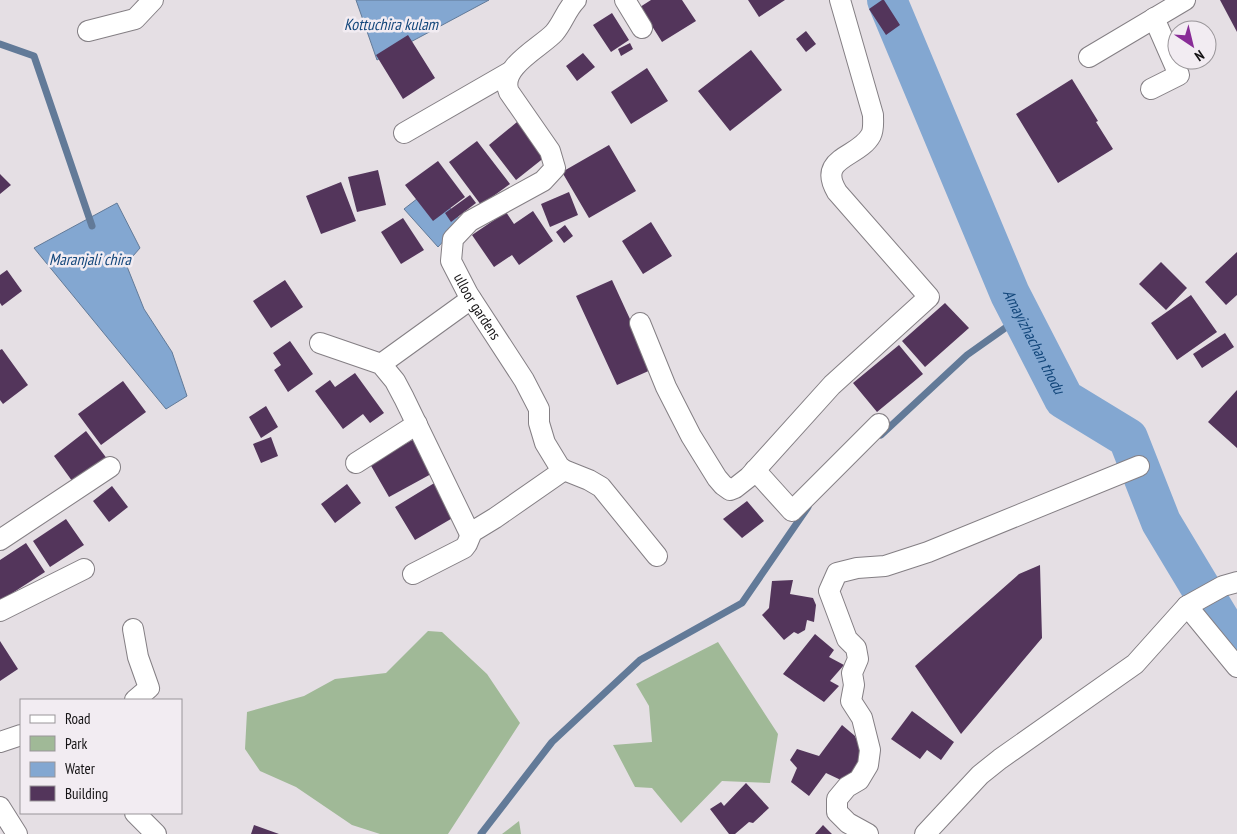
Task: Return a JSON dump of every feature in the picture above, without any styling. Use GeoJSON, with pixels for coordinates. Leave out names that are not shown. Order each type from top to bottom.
{"type":"FeatureCollection","features":[{"type":"Feature","properties":{"kind":"street"},"geometry":{"type":"LineString","coordinates":[[88,31],[135,19],[153,0]]}},
{"type":"Feature","properties":{"kind":"street"},"geometry":{"type":"LineString","coordinates":[[404,133],[510,72],[555,32],[570,6],[576,0]]}},
{"type":"Feature","properties":{"kind":"street"},"geometry":{"type":"LineString","coordinates":[[625,0],[642,28]]}},
{"type":"Feature","properties":{"kind":"street"},"geometry":{"type":"LineString","coordinates":[[640,323],[666,387],[691,436],[717,478],[726,488],[734,489],[755,470],[832,385],[929,297],[832,184],[832,168],[870,136],[873,127],[873,115],[840,0]]}},
{"type":"Feature","properties":{"kind":"street"},"geometry":{"type":"LineString","coordinates":[[1089,57],[1185,0]]}},
{"type":"Feature","properties":{"kind":"street"},"geometry":{"type":"LineString","coordinates":[[1151,89],[1179,75],[1154,18]]}},
{"type":"Feature","properties":{"kind":"street","name":"ulloor gardens"},"geometry":{"type":"LineString","coordinates":[[510,72],[507,88],[550,151],[555,168],[543,181],[470,221],[453,239],[451,261],[471,299],[524,380],[539,409],[539,423],[545,443],[559,466],[564,470]]}},
{"type":"Feature","properties":{"kind":"street"},"geometry":{"type":"LineString","coordinates":[[381,364],[471,299]]}},
{"type":"Feature","properties":{"kind":"street"},"geometry":{"type":"LineString","coordinates":[[320,343],[381,364],[404,398],[470,534],[464,548],[413,574]]}},
{"type":"Feature","properties":{"kind":"street"},"geometry":{"type":"LineString","coordinates":[[356,463],[417,424]]}},
{"type":"Feature","properties":{"kind":"street"},"geometry":{"type":"LineString","coordinates":[[755,470],[792,510],[879,424]]}},
{"type":"Feature","properties":{"kind":"street"},"geometry":{"type":"LineString","coordinates":[[868,834],[848,823],[837,812],[837,799],[847,787],[859,780],[868,765],[870,750],[862,718],[851,701],[854,685],[852,673],[858,659],[856,648],[847,639],[829,591],[837,572],[885,566],[928,552],[1139,466]]}},
{"type":"Feature","properties":{"kind":"street"},"geometry":{"type":"LineString","coordinates":[[0,540],[110,467]]}},
{"type":"Feature","properties":{"kind":"street"},"geometry":{"type":"LineString","coordinates":[[470,534],[564,470],[601,487],[657,556]]}},
{"type":"Feature","properties":{"kind":"street"},"geometry":{"type":"LineString","coordinates":[[0,611],[84,569]]}},
{"type":"Feature","properties":{"kind":"street"},"geometry":{"type":"LineString","coordinates":[[925,834],[980,776],[1000,759],[1135,664],[1186,606],[1230,584]]}},
{"type":"Feature","properties":{"kind":"street"},"geometry":{"type":"LineString","coordinates":[[1186,606],[1237,667]]}},
{"type":"Feature","properties":{"kind":"street"},"geometry":{"type":"LineString","coordinates":[[133,629],[138,657],[150,688],[136,699]]}},
{"type":"Feature","properties":{"kind":"street"},"geometry":{"type":"LineString","coordinates":[[0,742],[20,735]]}},
{"type":"Feature","properties":{"kind":"street"},"geometry":{"type":"LineString","coordinates":[[0,808],[17,834]]}},
{"type":"Feature","properties":{"kind":"street"},"geometry":{"type":"LineString","coordinates":[[137,814],[156,834]]}},
{"type":"Feature","properties":{"kind":"green space"},"geometry":{"type":"Polygon","coordinates":[[[428,631],[442,632],[487,674],[520,723],[448,834],[380,834],[352,825],[296,787],[260,771],[245,749],[247,712],[304,696],[335,679],[386,673],[428,631]]]}},
{"type":"Feature","properties":{"kind":"green space"},"geometry":{"type":"Polygon","coordinates":[[[718,642],[778,734],[770,783],[722,781],[681,823],[652,788],[635,787],[613,745],[652,742],[649,706],[636,684],[718,642]]]}},
{"type":"Feature","properties":{"kind":"green space"},"geometry":{"type":"Polygon","coordinates":[[[519,821],[521,834],[502,834],[519,821]]]}},
{"type":"Feature","properties":{"kind":"water","name":"Kottuchira kulam"},"geometry":{"type":"Polygon","coordinates":[[[356,0],[489,0],[377,60],[356,0]]]}},
{"type":"Feature","properties":{"kind":"water"},"geometry":{"type":"Polygon","coordinates":[[[431,188],[462,221],[438,247],[404,209],[431,188]]]}},
{"type":"Feature","properties":{"kind":"water","name":"Maranjali chira"},"geometry":{"type":"Polygon","coordinates":[[[117,203],[140,248],[126,264],[144,309],[172,352],[187,396],[166,409],[34,248],[117,203]]]}},
{"type":"Feature","properties":{"kind":"building"},"geometry":{"type":"Polygon","coordinates":[[[651,0],[682,0],[696,21],[662,42],[640,7],[651,0]]]}},
{"type":"Feature","properties":{"kind":"building"},"geometry":{"type":"Polygon","coordinates":[[[748,0],[785,0],[759,17],[748,0]]]}},
{"type":"Feature","properties":{"kind":"building"},"geometry":{"type":"Polygon","coordinates":[[[884,0],[900,25],[886,35],[869,9],[884,0]]]}},
{"type":"Feature","properties":{"kind":"building"},"geometry":{"type":"Polygon","coordinates":[[[1220,0],[1237,0],[1237,32],[1220,0]]]}},
{"type":"Feature","properties":{"kind":"building"},"geometry":{"type":"Polygon","coordinates":[[[612,13],[629,40],[611,52],[593,25],[612,13]]]}},
{"type":"Feature","properties":{"kind":"building"},"geometry":{"type":"Polygon","coordinates":[[[806,31],[816,44],[806,52],[796,39],[806,31]]]}},
{"type":"Feature","properties":{"kind":"building"},"geometry":{"type":"Polygon","coordinates":[[[408,35],[435,78],[403,99],[376,55],[408,35]]]}},
{"type":"Feature","properties":{"kind":"building"},"geometry":{"type":"Polygon","coordinates":[[[630,43],[633,49],[621,56],[618,49],[630,43]]]}},
{"type":"Feature","properties":{"kind":"building"},"geometry":{"type":"Polygon","coordinates":[[[751,50],[782,90],[730,131],[698,91],[751,50]]]}},
{"type":"Feature","properties":{"kind":"building"},"geometry":{"type":"Polygon","coordinates":[[[583,53],[595,67],[577,81],[566,66],[583,53]]]}},
{"type":"Feature","properties":{"kind":"building"},"geometry":{"type":"Polygon","coordinates":[[[647,68],[668,101],[631,124],[611,92],[647,68]]]}},
{"type":"Feature","properties":{"kind":"building"},"geometry":{"type":"Polygon","coordinates":[[[1072,79],[1113,149],[1058,183],[1016,114],[1072,79]]]}},
{"type":"Feature","properties":{"kind":"building"},"geometry":{"type":"Polygon","coordinates":[[[517,122],[545,157],[516,180],[489,145],[517,122]]]}},
{"type":"Feature","properties":{"kind":"building"},"geometry":{"type":"Polygon","coordinates":[[[477,141],[510,184],[481,205],[449,162],[477,141]]]}},
{"type":"Feature","properties":{"kind":"building"},"geometry":{"type":"Polygon","coordinates":[[[609,145],[636,191],[589,218],[562,172],[609,145]]]}},
{"type":"Feature","properties":{"kind":"building"},"geometry":{"type":"Polygon","coordinates":[[[438,161],[465,197],[433,221],[405,185],[438,161]]]}},
{"type":"Feature","properties":{"kind":"building"},"geometry":{"type":"Polygon","coordinates":[[[378,170],[386,205],[357,212],[348,177],[378,170]]]}},
{"type":"Feature","properties":{"kind":"building"},"geometry":{"type":"Polygon","coordinates":[[[0,174],[11,185],[0,194],[0,174]]]}},
{"type":"Feature","properties":{"kind":"building"},"geometry":{"type":"Polygon","coordinates":[[[341,182],[356,221],[321,234],[306,196],[341,182]]]}},
{"type":"Feature","properties":{"kind":"building"},"geometry":{"type":"Polygon","coordinates":[[[569,192],[578,215],[550,227],[541,204],[569,192]]]}},
{"type":"Feature","properties":{"kind":"building"},"geometry":{"type":"Polygon","coordinates":[[[470,195],[476,203],[451,222],[445,213],[470,195]]]}},
{"type":"Feature","properties":{"kind":"building"},"geometry":{"type":"Polygon","coordinates":[[[533,211],[553,241],[519,265],[512,255],[494,267],[472,235],[506,212],[514,224],[533,211]]]}},
{"type":"Feature","properties":{"kind":"building"},"geometry":{"type":"Polygon","coordinates":[[[403,218],[424,250],[401,264],[381,232],[403,218]]]}},
{"type":"Feature","properties":{"kind":"building"},"geometry":{"type":"Polygon","coordinates":[[[651,222],[672,256],[643,274],[622,241],[651,222]]]}},
{"type":"Feature","properties":{"kind":"building"},"geometry":{"type":"Polygon","coordinates":[[[565,225],[573,236],[564,243],[556,232],[565,225]]]}},
{"type":"Feature","properties":{"kind":"building"},"geometry":{"type":"Polygon","coordinates":[[[1237,252],[1237,295],[1226,305],[1205,282],[1237,252]]]}},
{"type":"Feature","properties":{"kind":"building"},"geometry":{"type":"Polygon","coordinates":[[[1161,262],[1187,288],[1166,310],[1139,284],[1161,262]]]}},
{"type":"Feature","properties":{"kind":"building"},"geometry":{"type":"Polygon","coordinates":[[[7,270],[22,291],[2,306],[0,303],[0,275],[7,270]]]}},
{"type":"Feature","properties":{"kind":"building"},"geometry":{"type":"Polygon","coordinates":[[[285,280],[303,307],[271,328],[253,301],[285,280]]]}},
{"type":"Feature","properties":{"kind":"building"},"geometry":{"type":"Polygon","coordinates":[[[612,280],[653,369],[617,385],[576,296],[612,280]]]}},
{"type":"Feature","properties":{"kind":"building"},"geometry":{"type":"Polygon","coordinates":[[[1191,295],[1217,332],[1177,360],[1151,323],[1191,295]]]}},
{"type":"Feature","properties":{"kind":"building"},"geometry":{"type":"Polygon","coordinates":[[[945,303],[969,328],[925,367],[902,341],[945,303]]]}},
{"type":"Feature","properties":{"kind":"building"},"geometry":{"type":"Polygon","coordinates":[[[1225,333],[1234,347],[1202,368],[1193,354],[1225,333]]]}},
{"type":"Feature","properties":{"kind":"building"},"geometry":{"type":"Polygon","coordinates":[[[290,341],[313,374],[288,392],[274,370],[281,365],[273,353],[290,341]]]}},
{"type":"Feature","properties":{"kind":"building"},"geometry":{"type":"Polygon","coordinates":[[[899,345],[923,374],[877,412],[853,383],[899,345]]]}},
{"type":"Feature","properties":{"kind":"building"},"geometry":{"type":"Polygon","coordinates":[[[2,349],[28,385],[3,404],[0,400],[0,350],[2,349]]]}},
{"type":"Feature","properties":{"kind":"building"},"geometry":{"type":"Polygon","coordinates":[[[355,373],[384,413],[370,423],[363,414],[343,429],[315,391],[330,380],[335,387],[355,373]]]}},
{"type":"Feature","properties":{"kind":"building"},"geometry":{"type":"Polygon","coordinates":[[[123,381],[146,412],[101,445],[78,414],[123,381]]]}},
{"type":"Feature","properties":{"kind":"building"},"geometry":{"type":"Polygon","coordinates":[[[1237,390],[1237,448],[1208,422],[1237,390]]]}},
{"type":"Feature","properties":{"kind":"building"},"geometry":{"type":"Polygon","coordinates":[[[266,406],[278,427],[261,438],[249,417],[266,406]]]}},
{"type":"Feature","properties":{"kind":"building"},"geometry":{"type":"Polygon","coordinates":[[[86,431],[108,460],[75,485],[54,456],[86,431]]]}},
{"type":"Feature","properties":{"kind":"building"},"geometry":{"type":"Polygon","coordinates":[[[271,437],[278,456],[261,463],[253,444],[271,437]]]}},
{"type":"Feature","properties":{"kind":"building"},"geometry":{"type":"Polygon","coordinates":[[[414,439],[433,473],[389,497],[370,464],[414,439]]]}},
{"type":"Feature","properties":{"kind":"building"},"geometry":{"type":"Polygon","coordinates":[[[436,482],[456,516],[415,540],[395,507],[436,482]]]}},
{"type":"Feature","properties":{"kind":"building"},"geometry":{"type":"Polygon","coordinates":[[[347,484],[361,503],[335,523],[321,504],[347,484]]]}},
{"type":"Feature","properties":{"kind":"building"},"geometry":{"type":"Polygon","coordinates":[[[112,486],[128,507],[109,522],[93,501],[112,486]]]}},
{"type":"Feature","properties":{"kind":"building"},"geometry":{"type":"Polygon","coordinates":[[[747,501],[764,521],[742,538],[723,519],[747,501]]]}},
{"type":"Feature","properties":{"kind":"building"},"geometry":{"type":"Polygon","coordinates":[[[66,519],[84,545],[50,567],[33,541],[66,519]]]}},
{"type":"Feature","properties":{"kind":"building"},"geometry":{"type":"Polygon","coordinates":[[[26,543],[45,572],[0,601],[0,560],[26,543]]]}},
{"type":"Feature","properties":{"kind":"building"},"geometry":{"type":"Polygon","coordinates":[[[1040,565],[1042,638],[961,734],[915,666],[1019,574],[1040,565]]]}},
{"type":"Feature","properties":{"kind":"building"},"geometry":{"type":"Polygon","coordinates":[[[793,580],[790,594],[813,598],[816,605],[814,622],[807,620],[805,630],[798,634],[794,632],[784,640],[762,615],[769,608],[772,581],[793,580]]]}},
{"type":"Feature","properties":{"kind":"building"},"geometry":{"type":"Polygon","coordinates":[[[815,634],[834,650],[829,657],[844,665],[830,681],[839,686],[824,702],[783,674],[815,634]]]}},
{"type":"Feature","properties":{"kind":"building"},"geometry":{"type":"Polygon","coordinates":[[[0,641],[18,669],[0,681],[0,641]]]}},
{"type":"Feature","properties":{"kind":"building"},"geometry":{"type":"Polygon","coordinates":[[[912,711],[954,742],[941,760],[927,750],[920,759],[891,739],[912,711]]]}},
{"type":"Feature","properties":{"kind":"building"},"geometry":{"type":"Polygon","coordinates":[[[842,725],[855,736],[866,763],[843,781],[826,773],[809,796],[791,782],[797,768],[790,760],[797,749],[819,756],[842,725]]]}},
{"type":"Feature","properties":{"kind":"building"},"geometry":{"type":"Polygon","coordinates":[[[746,783],[769,808],[753,823],[749,822],[735,834],[729,834],[710,809],[721,802],[724,806],[746,783]]]}},
{"type":"Feature","properties":{"kind":"building"},"geometry":{"type":"Polygon","coordinates":[[[254,825],[279,834],[251,834],[254,825]]]}},
{"type":"Feature","properties":{"kind":"building"},"geometry":{"type":"Polygon","coordinates":[[[823,825],[832,834],[815,834],[823,825]]]}},
{"type":"Feature","properties":{"kind":"waterway","name":"Amayizhachan thodu"},"geometry":{"type":"LineString","coordinates":[[887,0],[1010,294],[1064,399],[1128,438],[1161,522],[1220,620],[1237,642]]}},
{"type":"Feature","properties":{"kind":"waterway"},"geometry":{"type":"LineString","coordinates":[[0,44],[34,56],[92,226]]}},
{"type":"Feature","properties":{"kind":"waterway"},"geometry":{"type":"LineString","coordinates":[[881,435],[967,355],[1022,316]]}},
{"type":"Feature","properties":{"kind":"waterway"},"geometry":{"type":"LineString","coordinates":[[481,834],[552,742],[640,660],[742,603],[808,507]]}}]}
